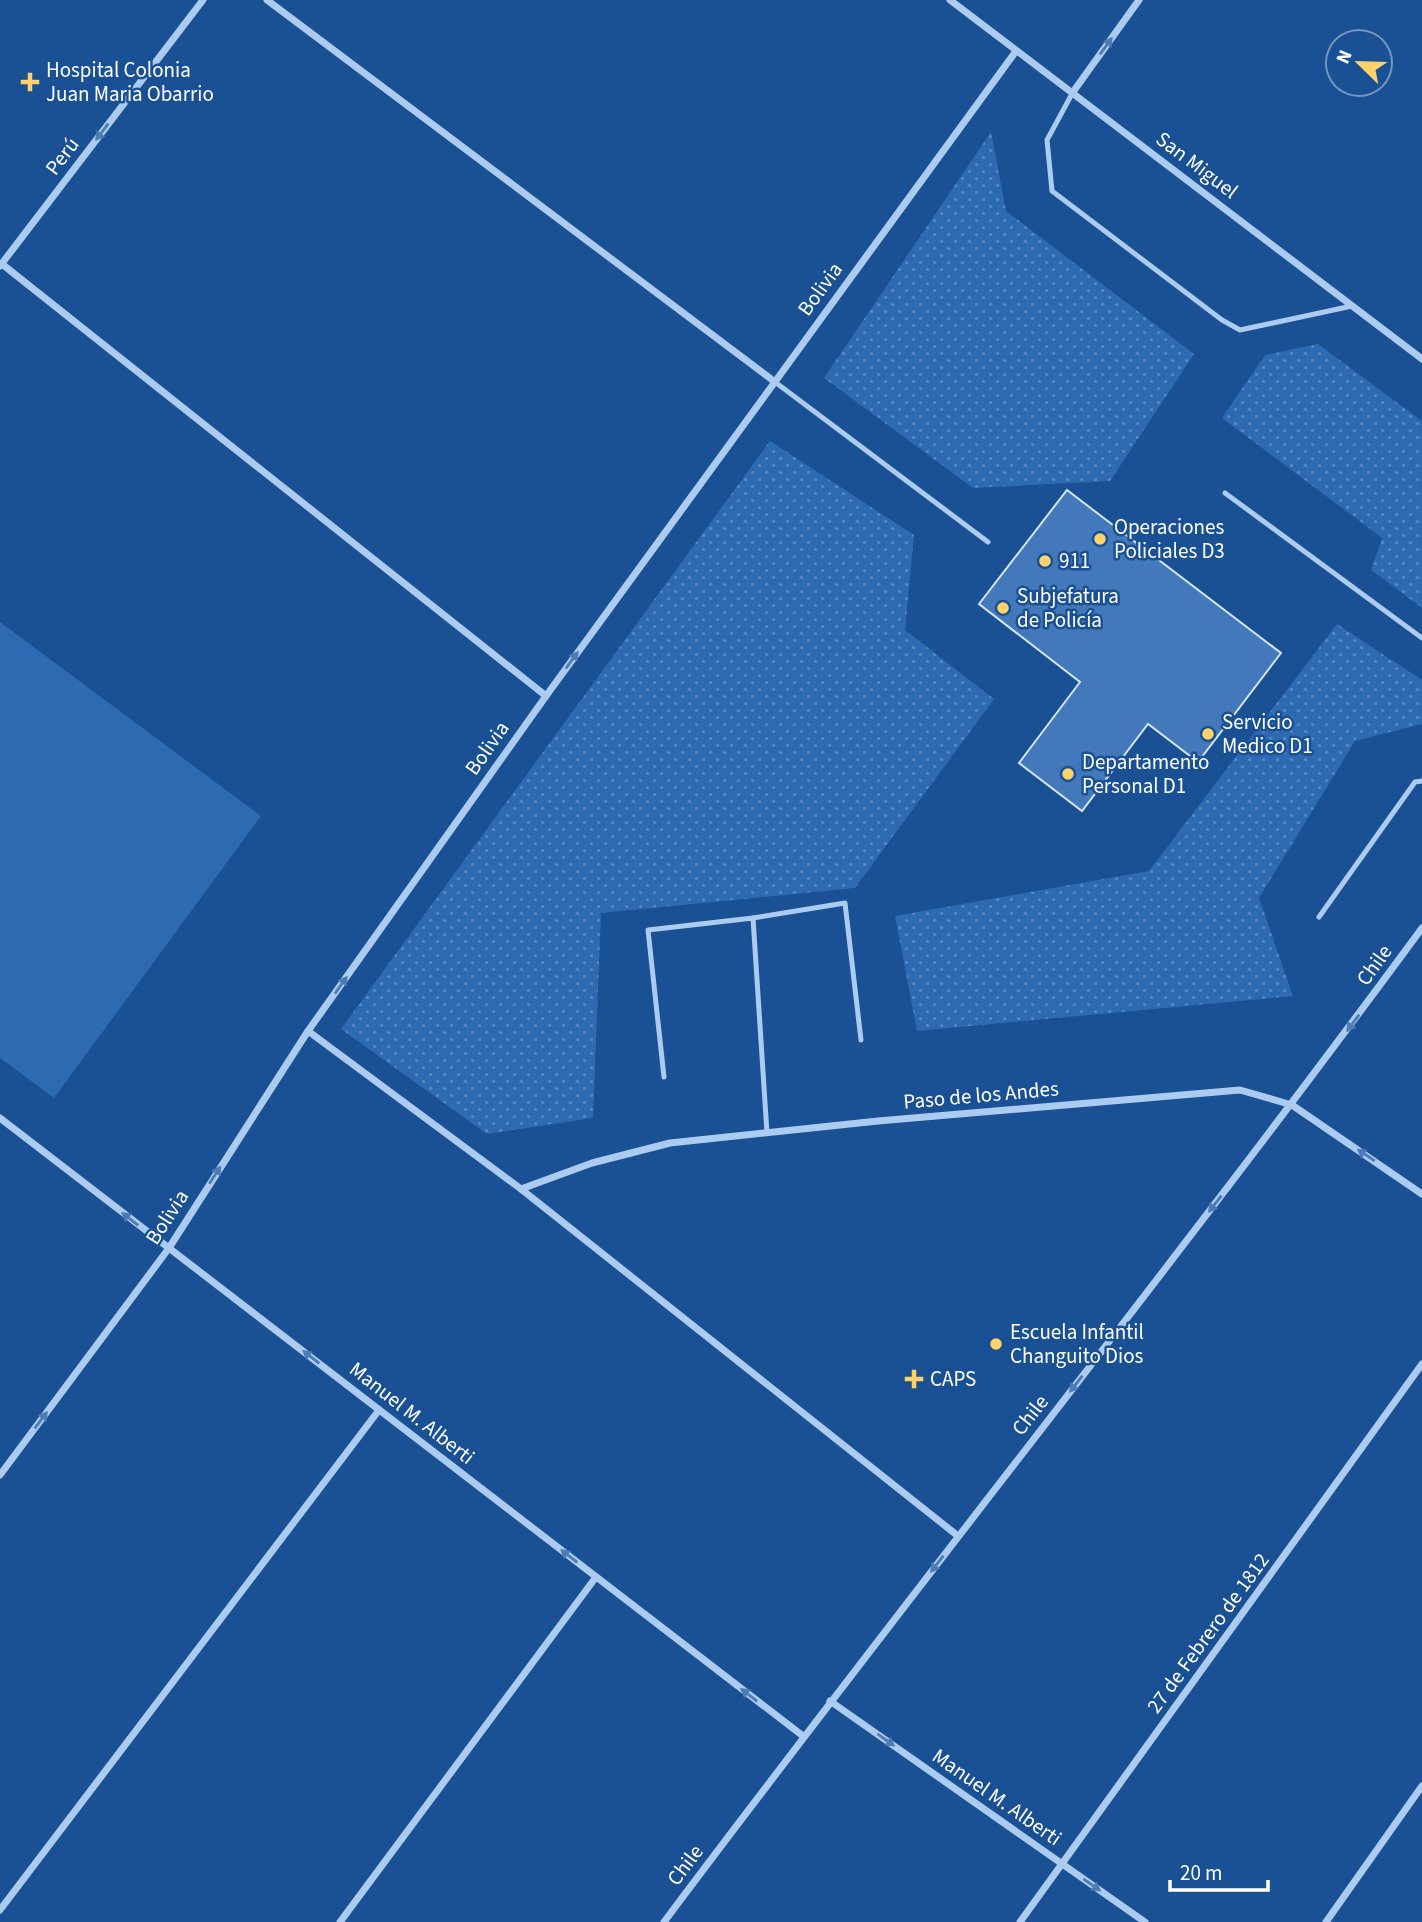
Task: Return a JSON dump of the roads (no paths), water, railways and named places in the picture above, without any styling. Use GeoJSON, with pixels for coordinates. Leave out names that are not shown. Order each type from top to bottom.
{"type":"FeatureCollection","features":[{"type":"Feature","properties":{"kind":"street","name":"Perú"},"geometry":{"type":"LineString","coordinates":[[1,265],[203,0]]}},
{"type":"Feature","properties":{"kind":"street"},"geometry":{"type":"LineString","coordinates":[[267,0],[775,382]]}},
{"type":"Feature","properties":{"kind":"street","name":"San Miguel"},"geometry":{"type":"LineString","coordinates":[[950,0],[1422,359]]}},
{"type":"Feature","properties":{"kind":"street"},"geometry":{"type":"LineString","coordinates":[[1073,93],[1139,0]]}},
{"type":"Feature","properties":{"kind":"street","name":"Bolivia"},"geometry":{"type":"LineString","coordinates":[[0,1475],[169,1248],[308,1031],[546,695],[1016,51]]}},
{"type":"Feature","properties":{"kind":"street"},"geometry":{"type":"LineString","coordinates":[[1,265],[546,695]]}},
{"type":"Feature","properties":{"kind":"street","name":"Chile"},"geometry":{"type":"LineString","coordinates":[[664,1922],[803,1736],[1292,1105],[1422,928]]}},
{"type":"Feature","properties":{"kind":"street"},"geometry":{"type":"LineString","coordinates":[[308,1031],[521,1189],[958,1536]]}},
{"type":"Feature","properties":{"kind":"street","name":"Paso de los Andes"},"geometry":{"type":"LineString","coordinates":[[521,1189],[592,1163],[670,1143],[1240,1090],[1292,1105],[1422,1194]]}},
{"type":"Feature","properties":{"kind":"street","name":"Manuel M. Alberti"},"geometry":{"type":"LineString","coordinates":[[0,1118],[803,1736]]}},
{"type":"Feature","properties":{"kind":"street","name":"27 de Febrero de 1812"},"geometry":{"type":"LineString","coordinates":[[1020,1922],[1422,1364]]}},
{"type":"Feature","properties":{"kind":"street"},"geometry":{"type":"LineString","coordinates":[[0,1910],[379,1410]]}},
{"type":"Feature","properties":{"kind":"street"},"geometry":{"type":"LineString","coordinates":[[340,1922],[596,1577]]}},
{"type":"Feature","properties":{"kind":"street","name":"Manuel M. Alberti"},"geometry":{"type":"LineString","coordinates":[[830,1701],[1145,1922]]}},
{"type":"Feature","properties":{"kind":"street"},"geometry":{"type":"LineString","coordinates":[[1326,1922],[1422,1786]]}},
{"type":"Feature","properties":{"kind":"lane"},"geometry":{"type":"LineString","coordinates":[[1073,93],[1047,140],[1052,191],[1222,320],[1240,330],[1352,306]]}},
{"type":"Feature","properties":{"kind":"lane"},"geometry":{"type":"LineString","coordinates":[[775,382],[988,542]]}},
{"type":"Feature","properties":{"kind":"lane"},"geometry":{"type":"LineString","coordinates":[[1225,493],[1422,638]]}},
{"type":"Feature","properties":{"kind":"lane"},"geometry":{"type":"LineString","coordinates":[[1319,917],[1415,782],[1422,781]]}},
{"type":"Feature","properties":{"kind":"lane"},"geometry":{"type":"LineString","coordinates":[[664,1077],[648,930],[753,918],[845,903],[861,1040]]}},
{"type":"Feature","properties":{"kind":"lane"},"geometry":{"type":"LineString","coordinates":[[753,918],[766,1133]]}},
{"type":"Feature","properties":{"kind":"place","name":"Hospital Colonia Juan Maria Obarrio"},"geometry":{"type":"Point","coordinates":[30,82]}},
{"type":"Feature","properties":{"kind":"place","name":"Operaciones Policiales D3"},"geometry":{"type":"Point","coordinates":[1100,539]}},
{"type":"Feature","properties":{"kind":"place","name":"911"},"geometry":{"type":"Point","coordinates":[1045,561]}},
{"type":"Feature","properties":{"kind":"place","name":"Subjefatura de Policía"},"geometry":{"type":"Point","coordinates":[1003,608]}},
{"type":"Feature","properties":{"kind":"place","name":"Servicio Medico D1"},"geometry":{"type":"Point","coordinates":[1208,734]}},
{"type":"Feature","properties":{"kind":"place","name":"Departamento Personal D1"},"geometry":{"type":"Point","coordinates":[1068,774]}},
{"type":"Feature","properties":{"kind":"place","name":"Escuela Infantil Changuito Dios"},"geometry":{"type":"Point","coordinates":[996,1344]}},
{"type":"Feature","properties":{"kind":"place","name":"CAPS"},"geometry":{"type":"Point","coordinates":[914,1379]}}]}
